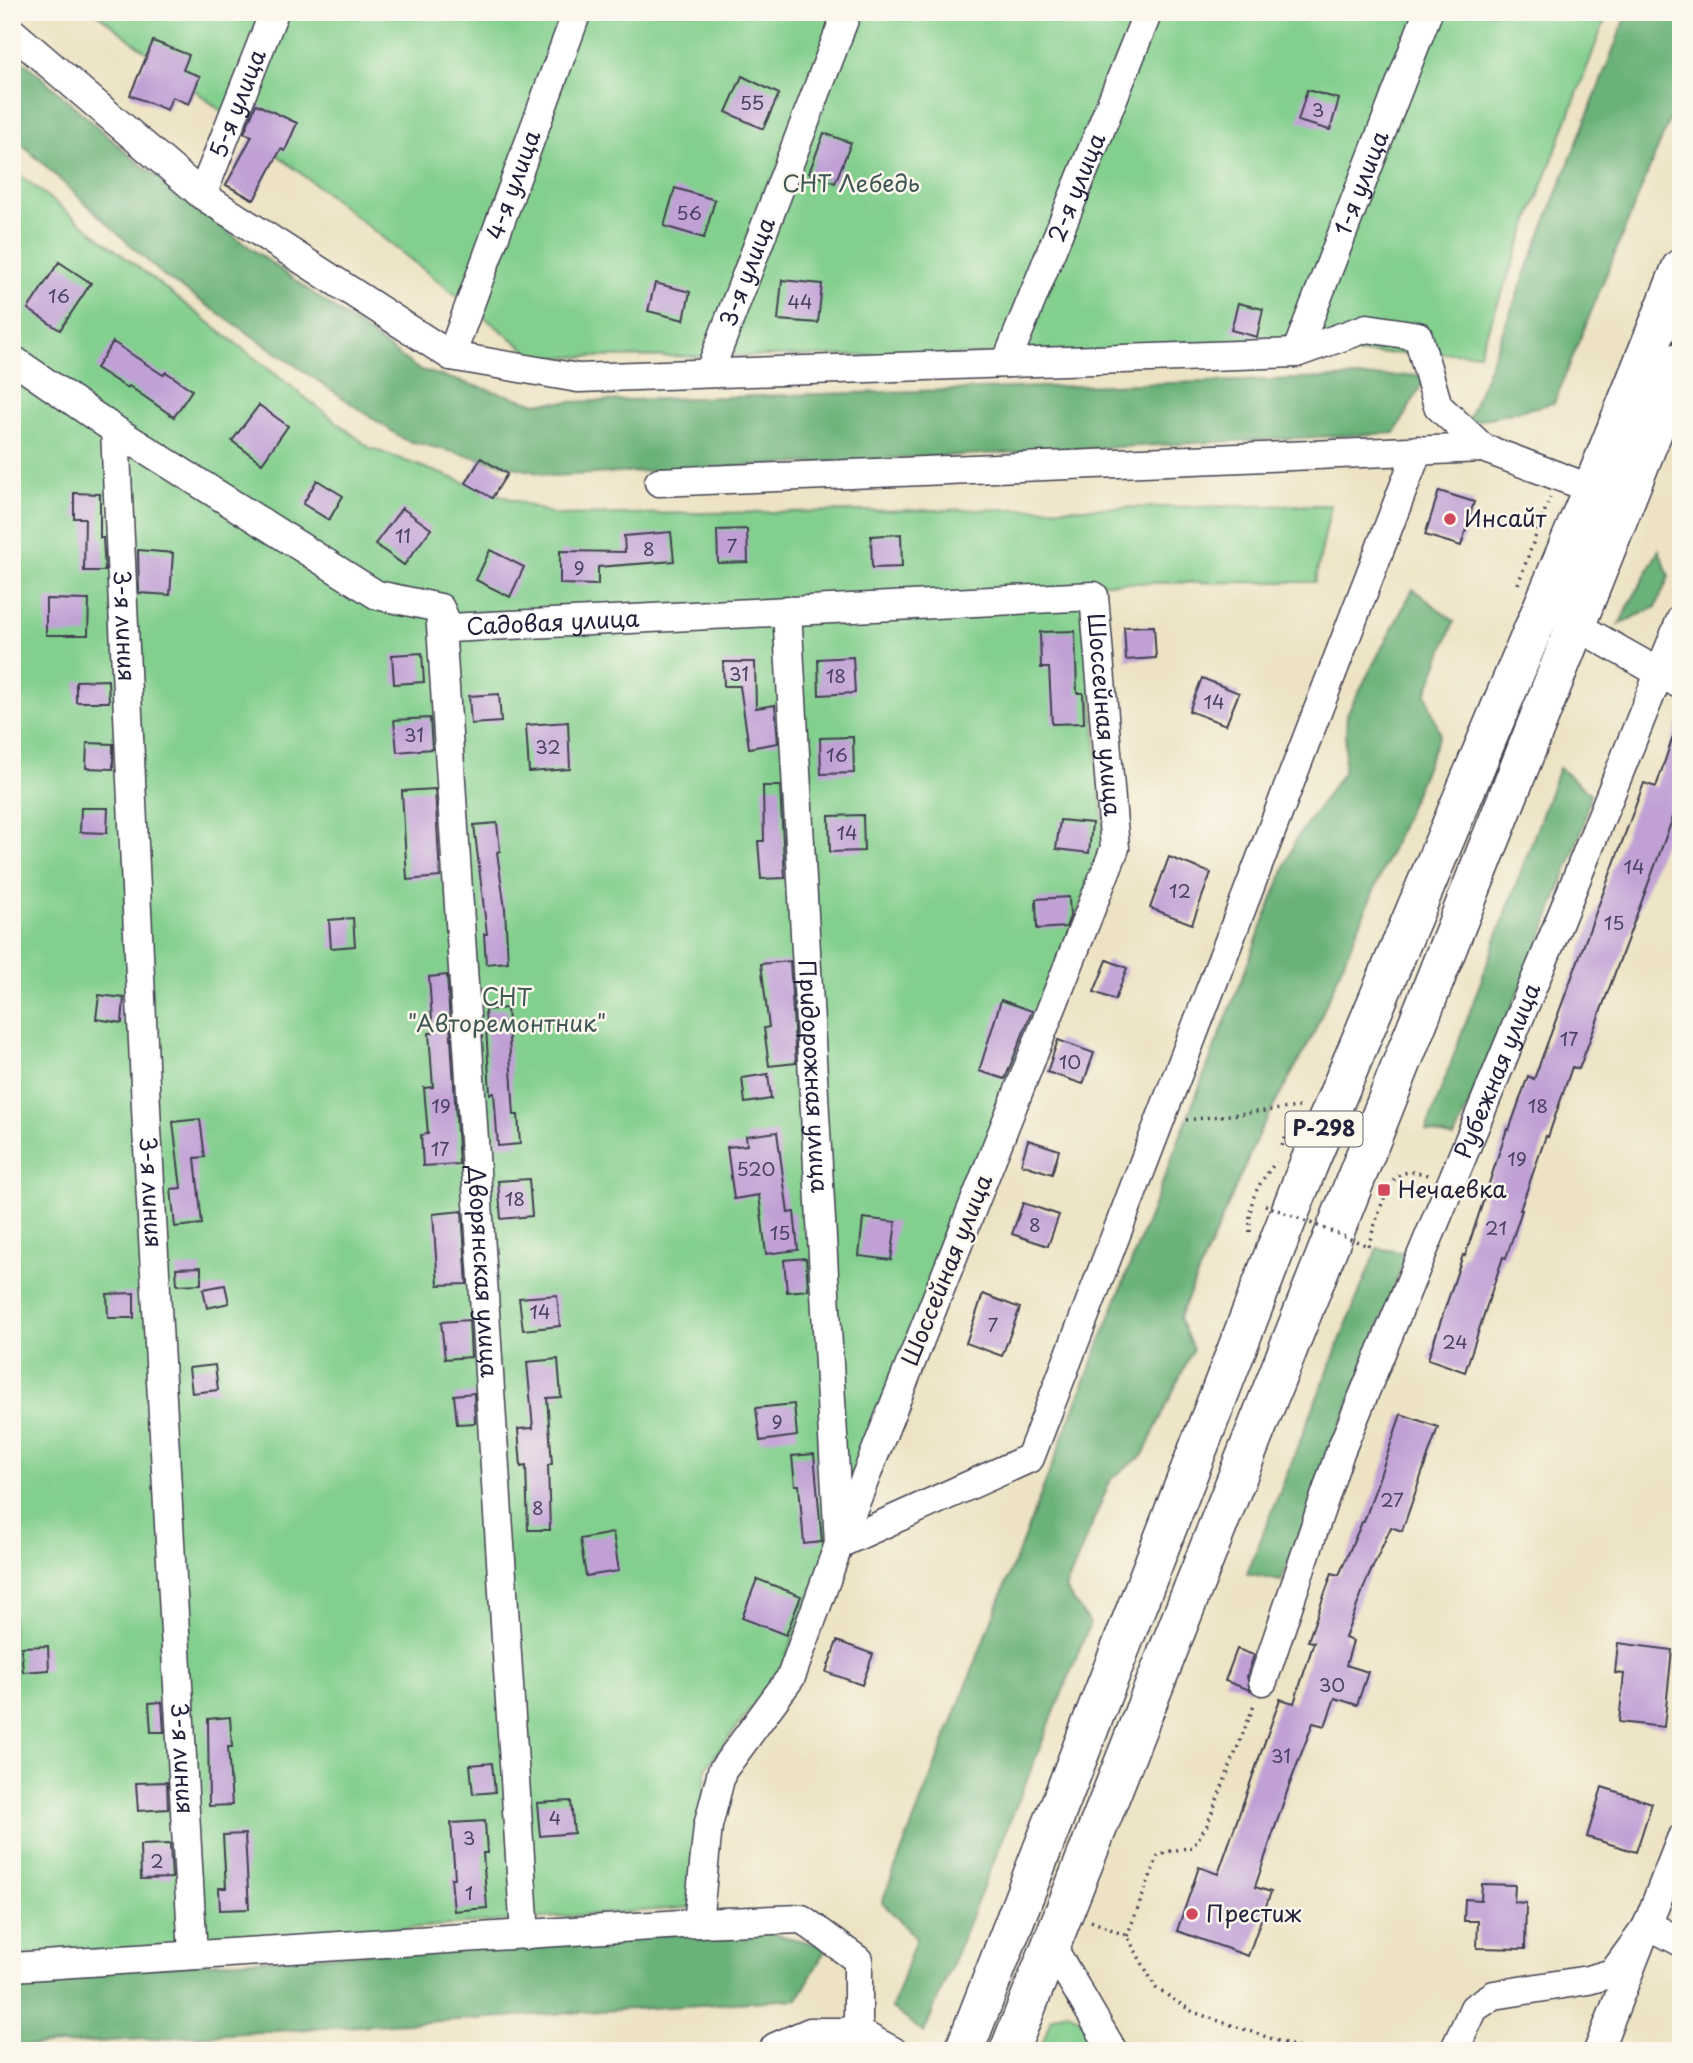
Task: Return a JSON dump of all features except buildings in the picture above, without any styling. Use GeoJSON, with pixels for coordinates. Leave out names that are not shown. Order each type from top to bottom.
{"type":"FeatureCollection","features":[{"type":"Feature","properties":{"kind":"highway","name":"Р-298"},"geometry":{"type":"LineString","coordinates":[[964,2051],[1308,1166],[1592,489],[1681,268]]}},
{"type":"Feature","properties":{"kind":"highway","name":"Р-298"},"geometry":{"type":"LineString","coordinates":[[1009,2051],[1681,360]]}},
{"type":"Feature","properties":{"kind":"street","name":"5-я улица"},"geometry":{"type":"LineString","coordinates":[[202,195],[274,12]]}},
{"type":"Feature","properties":{"kind":"street","name":"4-я улица"},"geometry":{"type":"LineString","coordinates":[[451,356],[577,12]]}},
{"type":"Feature","properties":{"kind":"street","name":"3-я улица"},"geometry":{"type":"LineString","coordinates":[[709,373],[847,12]]}},
{"type":"Feature","properties":{"kind":"street","name":"2-я улица"},"geometry":{"type":"LineString","coordinates":[[1006,363],[1148,12]]}},
{"type":"Feature","properties":{"kind":"street","name":"1-я улица"},"geometry":{"type":"LineString","coordinates":[[1296,353],[1428,12]]}},
{"type":"Feature","properties":{"kind":"street"},"geometry":{"type":"LineString","coordinates":[[12,32],[202,195],[451,356],[578,378],[1296,353],[1367,328],[1418,336],[1438,406],[1483,448]]}},
{"type":"Feature","properties":{"kind":"street","name":"Садовая улица"},"geometry":{"type":"LineString","coordinates":[[12,359],[115,430],[377,595],[440,608],[449,628],[1094,596]]}},
{"type":"Feature","properties":{"kind":"street","name":"3-я линия"},"geometry":{"type":"LineString","coordinates":[[115,430],[149,1157],[192,1955]]}},
{"type":"Feature","properties":{"kind":"street"},"geometry":{"type":"LineString","coordinates":[[659,482],[1483,448],[1592,489]]}},
{"type":"Feature","properties":{"kind":"street"},"geometry":{"type":"LineString","coordinates":[[839,1544],[1030,1458],[1418,450]]}},
{"type":"Feature","properties":{"kind":"street","name":"Шоссейная улица"},"geometry":{"type":"LineString","coordinates":[[698,1923],[708,1826],[722,1770],[791,1676],[839,1544],[1115,848],[1094,596]]}},
{"type":"Feature","properties":{"kind":"street","name":"Дворянская улица"},"geometry":{"type":"LineString","coordinates":[[440,608],[525,1935]]}},
{"type":"Feature","properties":{"kind":"street","name":"Придорожная улица"},"geometry":{"type":"LineString","coordinates":[[787,610],[839,1544]]}},
{"type":"Feature","properties":{"kind":"street","name":"Рубежная улица"},"geometry":{"type":"LineString","coordinates":[[1263,1681],[1340,1452],[1451,1184],[1670,679],[1681,619]]}},
{"type":"Feature","properties":{"kind":"street"},"geometry":{"type":"LineString","coordinates":[[1576,625],[1670,679]]}},
{"type":"Feature","properties":{"kind":"street"},"geometry":{"type":"LineString","coordinates":[[1598,2051],[1681,1839]]}},
{"type":"Feature","properties":{"kind":"street"},"geometry":{"type":"LineString","coordinates":[[12,1968],[698,1923],[802,1919],[858,1960],[858,2032]]}},
{"type":"Feature","properties":{"kind":"street"},"geometry":{"type":"LineString","coordinates":[[1648,1925],[1681,1942]]}},
{"type":"Feature","properties":{"kind":"street"},"geometry":{"type":"LineString","coordinates":[[1454,2051],[1474,2008],[1494,1995],[1588,1980],[1613,1973],[1648,1925]]}},
{"type":"Feature","properties":{"kind":"street"},"geometry":{"type":"LineString","coordinates":[[1051,1945],[1113,2051]]}},
{"type":"Feature","properties":{"kind":"street"},"geometry":{"type":"LineString","coordinates":[[773,2051],[775,2047],[810,2032],[858,2032],[893,2051]]}},
{"type":"Feature","properties":{"kind":"path"},"geometry":{"type":"LineString","coordinates":[[1160,1122],[1299,1107]]}},
{"type":"Feature","properties":{"kind":"path"},"geometry":{"type":"LineString","coordinates":[[1265,1205],[1368,1246],[1390,1188],[1397,1177],[1418,1171],[1451,1184]]}},
{"type":"Feature","properties":{"kind":"path"},"geometry":{"type":"LineString","coordinates":[[1127,1936],[1158,1856],[1193,1847],[1207,1825],[1263,1681]]}},
{"type":"Feature","properties":{"kind":"path"},"geometry":{"type":"LineString","coordinates":[[1065,1910],[1127,1936],[1156,1988],[1193,2012],[1308,2051]]}},
{"type":"Feature","properties":{"kind":"green space","name":"СНТ Лебедь"},"geometry":{"type":"Polygon","coordinates":[[[95,12],[1608,12],[1479,353],[535,357],[95,12]]]}},
{"type":"Feature","properties":{"kind":"green space"},"geometry":{"type":"Polygon","coordinates":[[[1628,12],[1681,12],[1681,91],[1554,403],[1467,423],[1628,12]]]}},
{"type":"Feature","properties":{"kind":"green space"},"geometry":{"type":"Polygon","coordinates":[[[12,51],[129,155],[216,223],[418,369],[534,403],[1427,375],[1395,433],[551,476],[405,440],[164,276],[12,135],[12,51]]]}},
{"type":"Feature","properties":{"kind":"green space","name":"СНТ \"Авторемонтник\""},"geometry":{"type":"Polygon","coordinates":[[[12,169],[370,448],[555,515],[1331,505],[1315,582],[1082,583],[1105,842],[782,1667],[706,1768],[695,1907],[12,1957],[12,169]]]}},
{"type":"Feature","properties":{"kind":"green space"},"geometry":{"type":"Polygon","coordinates":[[[1659,550],[1669,576],[1656,607],[1619,624],[1659,550]]]}},
{"type":"Feature","properties":{"kind":"green space"},"geometry":{"type":"Polygon","coordinates":[[[1413,589],[1454,621],[1426,694],[1440,734],[1313,1035],[1259,1133],[1179,1318],[1193,1349],[1143,1455],[1111,1479],[1065,1589],[1090,1624],[924,2033],[892,2008],[916,1938],[882,1902],[1296,839],[1344,771],[1347,714],[1413,589]]]}},
{"type":"Feature","properties":{"kind":"green space"},"geometry":{"type":"Polygon","coordinates":[[[1559,768],[1590,793],[1583,827],[1536,952],[1454,1138],[1426,1131],[1559,768]]]}},
{"type":"Feature","properties":{"kind":"green space"},"geometry":{"type":"Polygon","coordinates":[[[1377,1248],[1407,1253],[1281,1581],[1247,1574],[1377,1248]]]}},
{"type":"Feature","properties":{"kind":"green space"},"geometry":{"type":"Polygon","coordinates":[[[754,1929],[827,1947],[798,1999],[12,2047],[12,1975],[754,1929]]]}},
{"type":"Feature","properties":{"kind":"green space"},"geometry":{"type":"Polygon","coordinates":[[[1067,2011],[1079,2018],[1099,2051],[1040,2051],[1051,2019],[1067,2011]]]}},
{"type":"Feature","properties":{"kind":"place","name":"Инсайт"},"geometry":{"type":"Point","coordinates":[1450,519]}},
{"type":"Feature","properties":{"kind":"place","name":"Нечаевка"},"geometry":{"type":"Point","coordinates":[1384,1190]}},
{"type":"Feature","properties":{"kind":"place","name":"Престиж"},"geometry":{"type":"Point","coordinates":[1192,1914]}}]}
